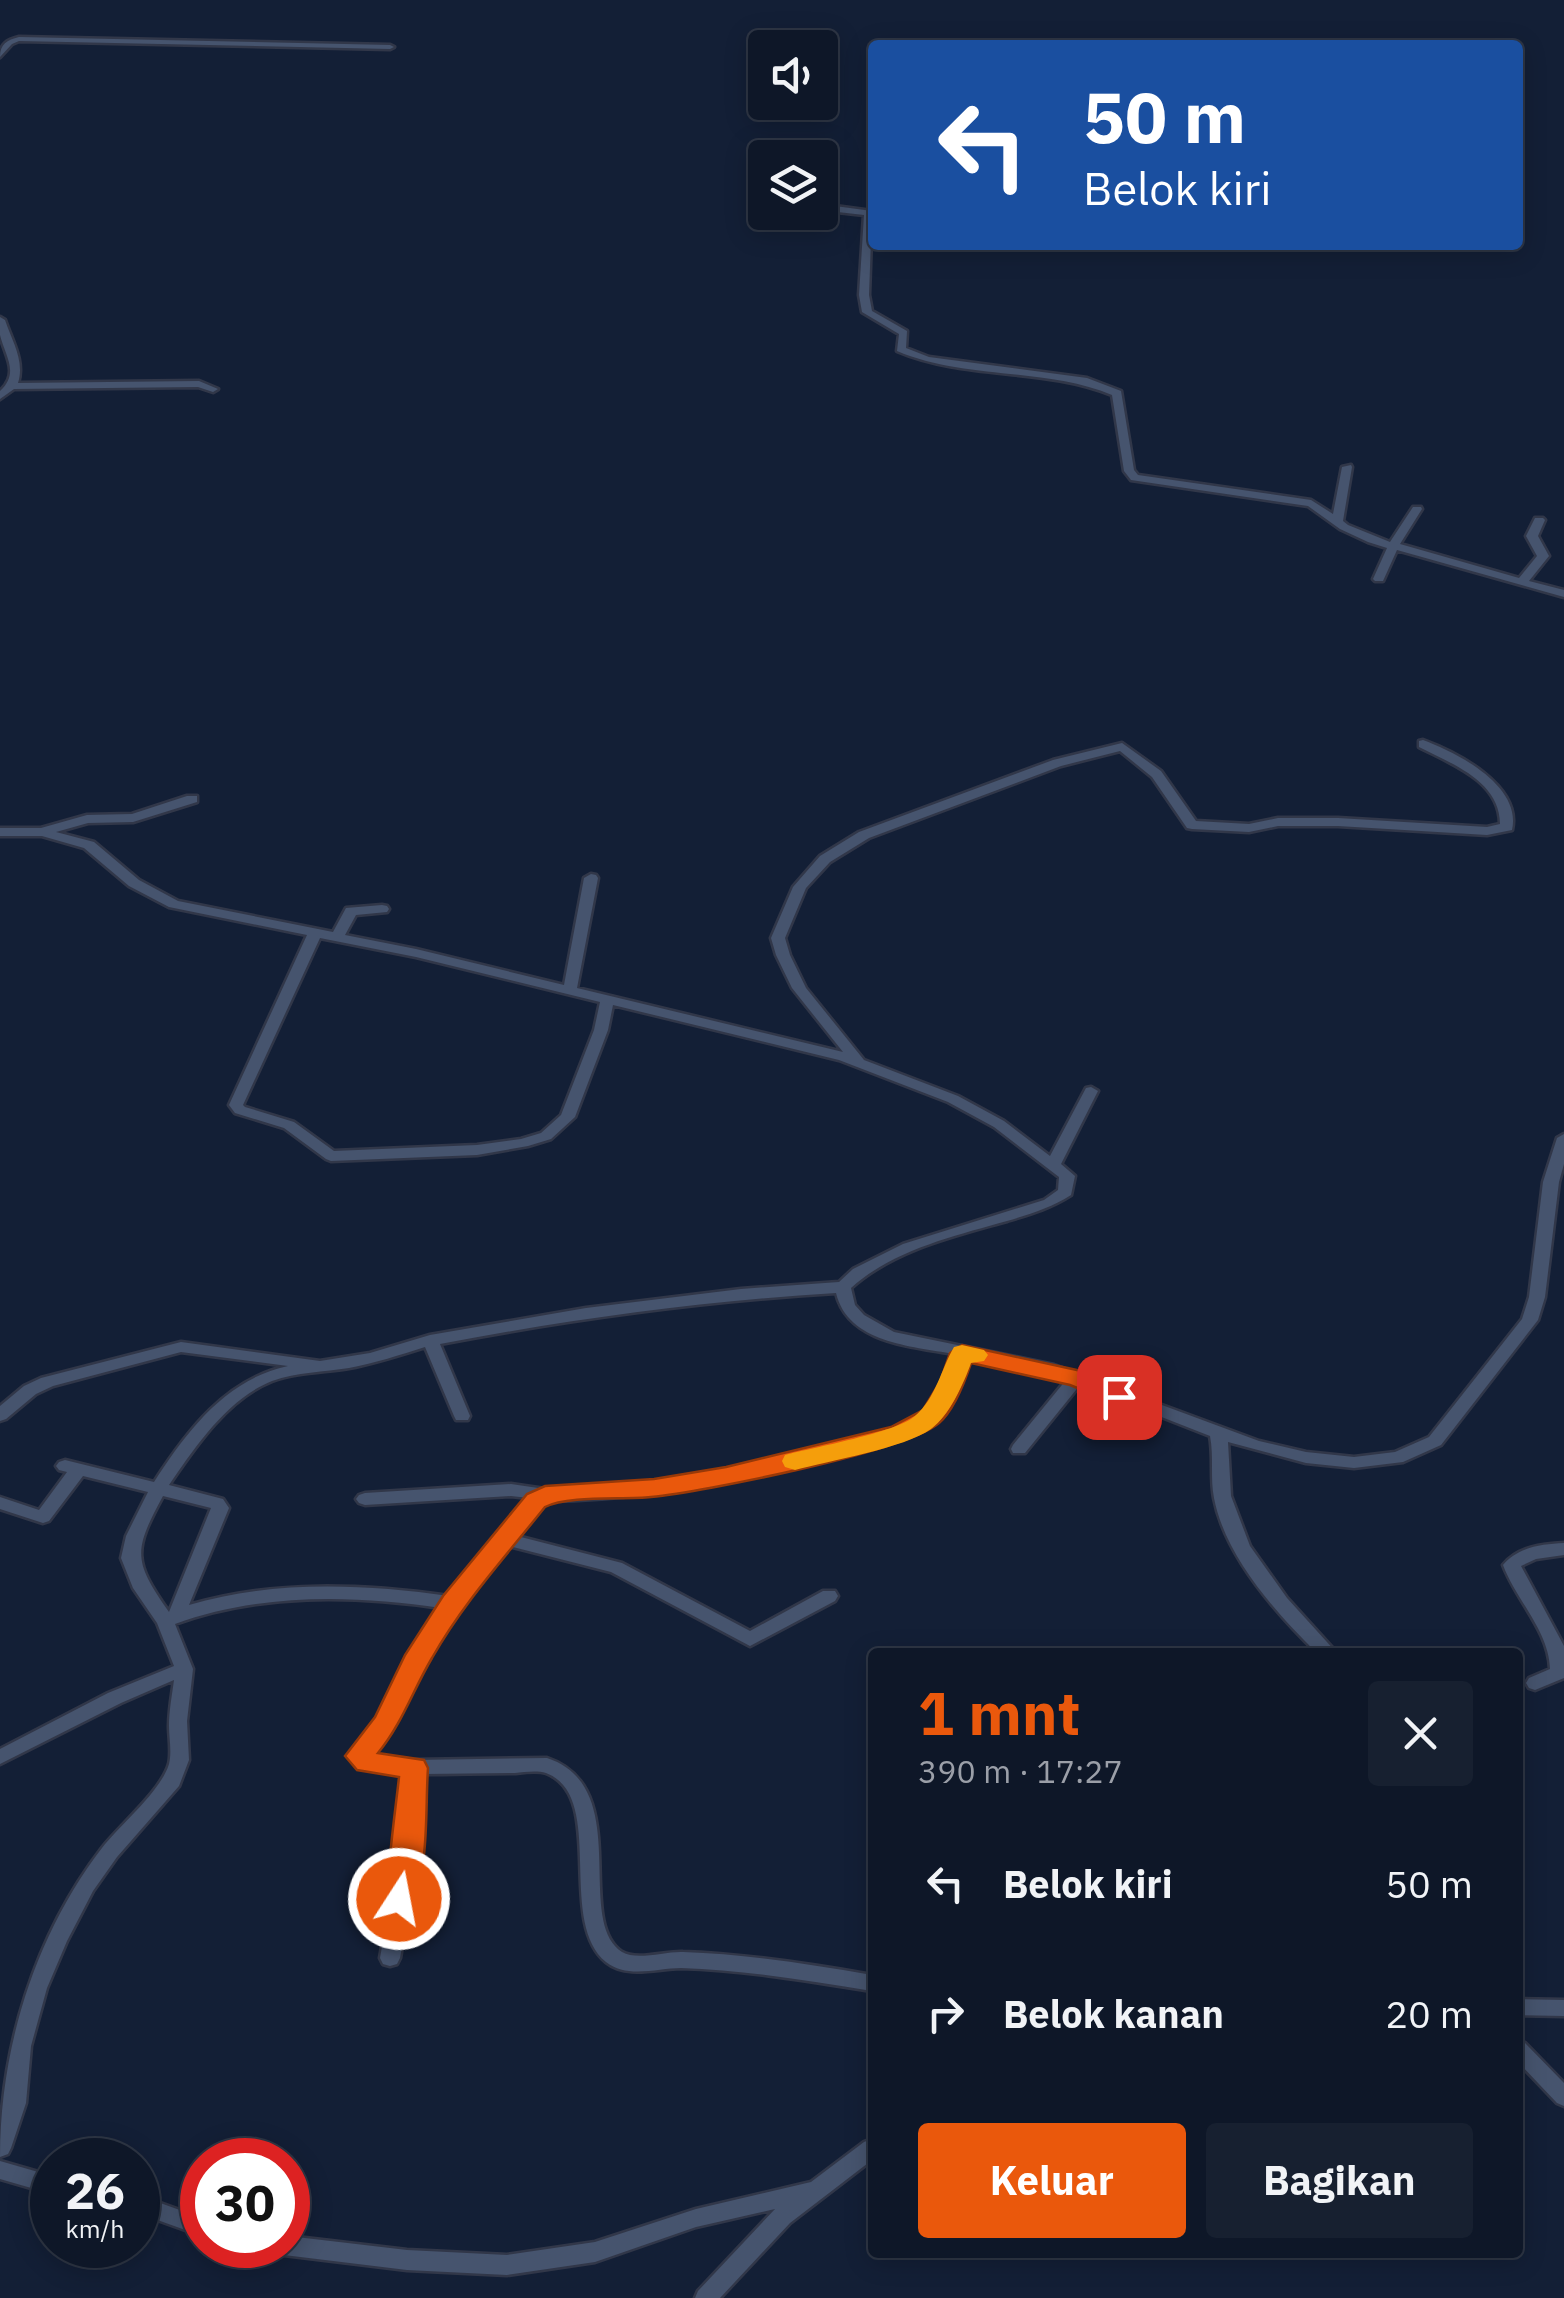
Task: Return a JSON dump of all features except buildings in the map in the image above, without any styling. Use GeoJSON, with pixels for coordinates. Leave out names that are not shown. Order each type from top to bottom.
{"type":"FeatureCollection","features":[{"type":"Feature","properties":{"kind":"street"},"geometry":{"type":"LineString","coordinates":[[0,55],[9,42],[19,39],[390,47]]}},
{"type":"Feature","properties":{"kind":"street"},"geometry":{"type":"LineString","coordinates":[[838,209],[868,213]]}},
{"type":"Feature","properties":{"kind":"street"},"geometry":{"type":"LineString","coordinates":[[868,230],[864,296],[867,312],[904,333],[900,347],[905,352],[928,360],[1104,385],[1117,394],[1129,471],[1135,478],[1302,501],[1318,506],[1355,533],[1564,594]]}},
{"type":"Feature","properties":{"kind":"street"},"geometry":{"type":"LineString","coordinates":[[0,320],[18,366],[6,391],[198,384],[213,389]]}},
{"type":"Feature","properties":{"kind":"street"},"geometry":{"type":"LineString","coordinates":[[1337,521],[1347,467]]}},
{"type":"Feature","properties":{"kind":"street"},"geometry":{"type":"LineString","coordinates":[[1379,579],[1393,546],[1417,509]]}},
{"type":"Feature","properties":{"kind":"street"},"geometry":{"type":"LineString","coordinates":[[1521,582],[1542,559],[1532,536],[1539,520]]}},
{"type":"Feature","properties":{"kind":"street"},"geometry":{"type":"LineString","coordinates":[[860,1063],[821,1018],[790,971],[778,938],[800,887],[826,858],[864,835],[1004,781],[1119,746],[1127,748],[1157,774],[1192,824],[1249,828],[1285,822],[1338,822],[1487,831],[1509,826],[1502,802],[1486,780],[1423,744]]}},
{"type":"Feature","properties":{"kind":"street"},"geometry":{"type":"LineString","coordinates":[[42,832],[87,819],[129,819],[192,799]]}},
{"type":"Feature","properties":{"kind":"street"},"geometry":{"type":"LineString","coordinates":[[0,832],[42,832],[89,845],[134,883],[174,904],[337,937],[822,1050],[953,1099],[999,1124],[1054,1164],[1069,1183],[1059,1198],[897,1252],[862,1268],[843,1287],[689,1302],[430,1340],[265,1378],[246,1388],[194,1440],[159,1491],[130,1558],[142,1588],[171,1618],[184,1670],[177,1770],[86,1886],[57,1941],[21,2046],[15,2103],[0,2148]]}},
{"type":"Feature","properties":{"kind":"street"},"geometry":{"type":"LineString","coordinates":[[570,990],[591,878]]}},
{"type":"Feature","properties":{"kind":"street"},"geometry":{"type":"LineString","coordinates":[[337,937],[351,911],[382,908]]}},
{"type":"Feature","properties":{"kind":"street"},"geometry":{"type":"LineString","coordinates":[[315,933],[236,1105],[240,1110],[289,1125],[332,1156],[477,1150],[546,1136],[568,1117],[579,1094],[607,1001]]}},
{"type":"Feature","properties":{"kind":"street"},"geometry":{"type":"LineString","coordinates":[[1054,1164],[1092,1090]]}},
{"type":"Feature","properties":{"kind":"street"},"geometry":{"type":"LineString","coordinates":[[843,1287],[849,1310],[868,1327],[1077,1378],[1218,1435],[1303,1456],[1361,1462],[1404,1457],[1436,1441],[1530,1320],[1537,1297],[1550,1182],[1564,1138]]}},
{"type":"Feature","properties":{"kind":"street"},"geometry":{"type":"LineString","coordinates":[[430,1340],[462,1416]]}},
{"type":"Feature","properties":{"kind":"street"},"geometry":{"type":"LineString","coordinates":[[0,1415],[30,1390],[48,1382],[181,1347],[329,1366]]}},
{"type":"Feature","properties":{"kind":"street"},"geometry":{"type":"LineString","coordinates":[[365,1499],[511,1490],[545,1495],[654,1488],[726,1476],[899,1433],[932,1416],[952,1382],[962,1353]]}},
{"type":"Feature","properties":{"kind":"street"},"geometry":{"type":"LineString","coordinates":[[1020,1449],[1077,1378]]}},
{"type":"Feature","properties":{"kind":"street"},"geometry":{"type":"LineString","coordinates":[[1218,1435],[1223,1502],[1236,1534],[1257,1571],[1324,1648]]}},
{"type":"Feature","properties":{"kind":"street"},"geometry":{"type":"LineString","coordinates":[[0,1503],[34,1518],[43,1517],[72,1467],[159,1491],[213,1500],[220,1508],[171,1618]]}},
{"type":"Feature","properties":{"kind":"street"},"geometry":{"type":"LineString","coordinates":[[545,1495],[531,1505],[453,1603],[419,1655],[386,1723],[359,1756],[367,1763],[414,1768],[528,1765],[559,1769],[581,1795],[589,1839],[590,1895],[601,1942],[617,1960],[631,1964],[665,1959],[715,1961],[868,1982]]}},
{"type":"Feature","properties":{"kind":"street"},"geometry":{"type":"LineString","coordinates":[[505,1539],[616,1567],[750,1639],[830,1596]]}},
{"type":"Feature","properties":{"kind":"street"},"geometry":{"type":"LineString","coordinates":[[1535,1683],[1559,1673],[1562,1654],[1545,1616],[1512,1566],[1515,1560],[1536,1552],[1564,1549]]}},
{"type":"Feature","properties":{"kind":"street"},"geometry":{"type":"LineString","coordinates":[[171,1618],[200,1606],[326,1592],[453,1603]]}},
{"type":"Feature","properties":{"kind":"street"},"geometry":{"type":"LineString","coordinates":[[0,1757],[108,1704],[142,1682],[184,1670]]}},
{"type":"Feature","properties":{"kind":"street"},"geometry":{"type":"LineString","coordinates":[[390,1958],[408,1856],[414,1768]]}},
{"type":"Feature","properties":{"kind":"street"},"geometry":{"type":"LineString","coordinates":[[1523,2006],[1564,2008]]}},
{"type":"Feature","properties":{"kind":"street"},"geometry":{"type":"LineString","coordinates":[[1523,2054],[1564,2097]]}},
{"type":"Feature","properties":{"kind":"street"},"geometry":{"type":"LineString","coordinates":[[706,2298],[782,2216],[868,2151]]}},
{"type":"Feature","properties":{"kind":"street"},"geometry":{"type":"LineString","coordinates":[[0,2170],[30,2179]]}},
{"type":"Feature","properties":{"kind":"street"},"geometry":{"type":"LineString","coordinates":[[310,2248],[407,2260],[508,2265],[595,2252],[696,2218],[812,2191]]}},
{"type":"Feature","properties":{"kind":"slow traffic"},"geometry":{"type":"LineString","coordinates":[[795,1461],[923,1423],[932,1416],[952,1382],[962,1353],[975,1355]]}},
{"type":"Feature","properties":{"kind":"route"},"geometry":{"type":"LineString","coordinates":[[399,1899],[408,1856],[414,1768],[367,1763],[359,1756],[386,1723],[419,1655],[453,1603],[536,1500],[545,1495],[654,1488],[726,1476],[899,1433],[932,1416],[952,1382],[962,1353],[1077,1378],[1119,1397]]}}]}
